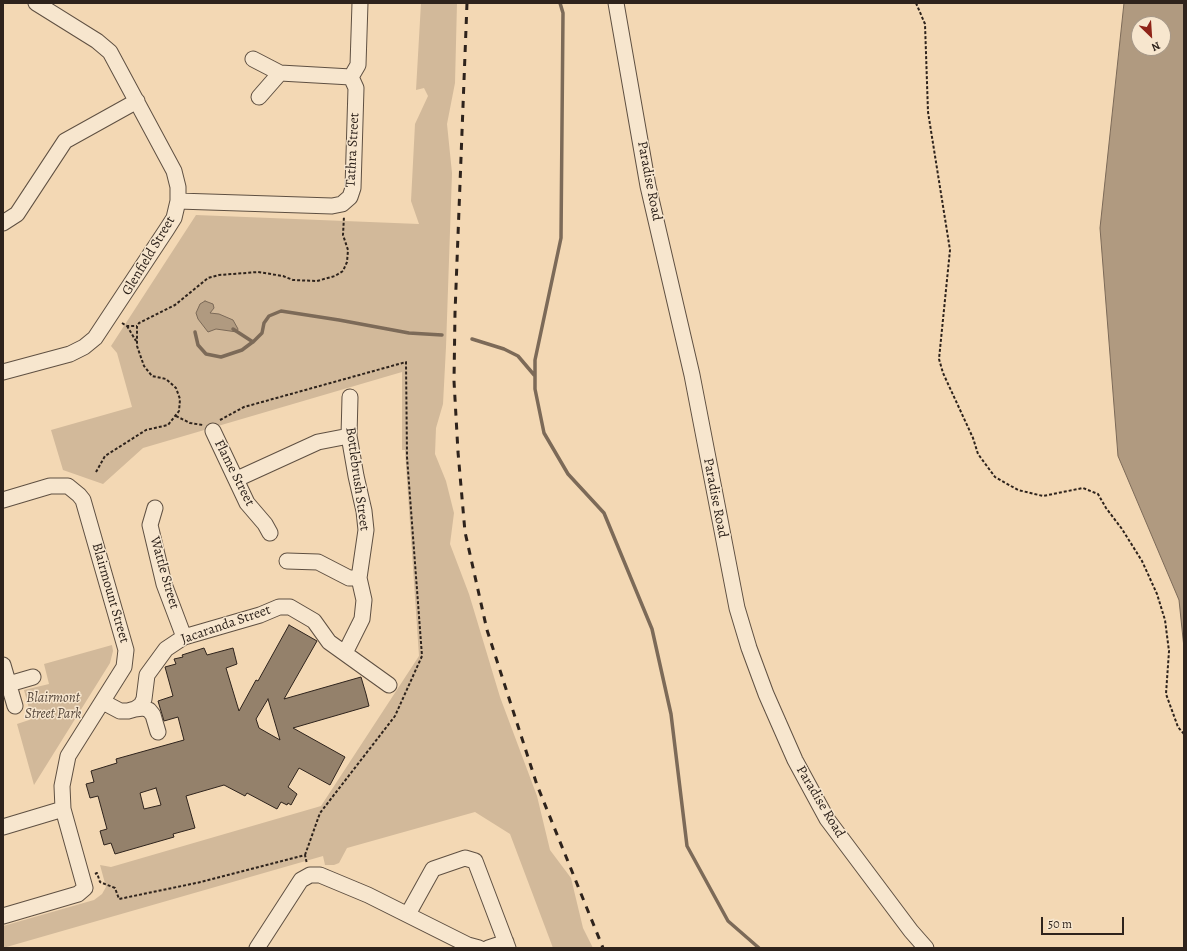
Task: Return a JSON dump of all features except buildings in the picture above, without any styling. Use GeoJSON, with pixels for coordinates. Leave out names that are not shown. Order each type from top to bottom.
{"type":"FeatureCollection","features":[{"type":"Feature","properties":{"kind":"street","name":"Glenfield Street"},"geometry":{"type":"LineString","coordinates":[[3,372],[70,354],[84,347],[95,338],[174,218],[178,201],[178,187],[174,171],[110,52],[97,41],[36,3]]}},
{"type":"Feature","properties":{"kind":"street"},"geometry":{"type":"LineString","coordinates":[[253,59],[280,73],[350,77],[358,65],[360,3]]}},
{"type":"Feature","properties":{"kind":"street","name":"Paradise Road"},"geometry":{"type":"LineString","coordinates":[[616,3],[648,186],[692,375],[737,608],[749,648],[766,694],[795,760],[827,819],[910,930],[926,948]]}},
{"type":"Feature","properties":{"kind":"street"},"geometry":{"type":"LineString","coordinates":[[259,97],[280,73]]}},
{"type":"Feature","properties":{"kind":"street","name":"Tathra Street"},"geometry":{"type":"LineString","coordinates":[[178,201],[332,206],[342,204],[350,197],[353,188],[356,88],[350,77]]}},
{"type":"Feature","properties":{"kind":"street"},"geometry":{"type":"LineString","coordinates":[[3,223],[18,214],[65,141],[137,102]]}},
{"type":"Feature","properties":{"kind":"street","name":"Bottlebrush Street"},"geometry":{"type":"LineString","coordinates":[[345,653],[362,619],[364,600],[359,578],[366,530],[364,511],[349,436],[350,397]]}},
{"type":"Feature","properties":{"kind":"street","name":"Flame Street"},"geometry":{"type":"LineString","coordinates":[[213,431],[237,479],[247,503],[265,524],[270,533]]}},
{"type":"Feature","properties":{"kind":"street"},"geometry":{"type":"LineString","coordinates":[[237,479],[318,442],[349,436]]}},
{"type":"Feature","properties":{"kind":"street","name":"Blairmount Street"},"geometry":{"type":"LineString","coordinates":[[3,500],[50,486],[68,486],[80,495],[83,500],[126,650],[124,667],[68,756],[62,786],[63,809],[83,883]]}},
{"type":"Feature","properties":{"kind":"street","name":"Wattle Street"},"geometry":{"type":"LineString","coordinates":[[155,508],[150,525],[164,584],[184,637]]}},
{"type":"Feature","properties":{"kind":"street"},"geometry":{"type":"LineString","coordinates":[[287,561],[318,562],[348,578],[359,578]]}},
{"type":"Feature","properties":{"kind":"street","name":"Jacaranda Street"},"geometry":{"type":"LineString","coordinates":[[135,709],[141,705],[144,699],[147,675],[166,649],[184,637],[260,616],[279,607],[290,608],[314,621],[328,642],[389,686]]}},
{"type":"Feature","properties":{"kind":"street"},"geometry":{"type":"LineString","coordinates":[[3,665],[15,706]]}},
{"type":"Feature","properties":{"kind":"street"},"geometry":{"type":"LineString","coordinates":[[9,684],[33,677]]}},
{"type":"Feature","properties":{"kind":"street"},"geometry":{"type":"LineString","coordinates":[[103,702],[128,712],[143,708],[149,710],[153,715],[158,732]]}},
{"type":"Feature","properties":{"kind":"street"},"geometry":{"type":"LineString","coordinates":[[3,827],[63,809]]}},
{"type":"Feature","properties":{"kind":"street"},"geometry":{"type":"LineString","coordinates":[[408,914],[433,869],[465,858],[475,860],[507,945],[488,948]]}},
{"type":"Feature","properties":{"kind":"street"},"geometry":{"type":"LineString","coordinates":[[257,948],[301,880],[310,874],[320,875],[408,914],[468,945],[479,948]]}},
{"type":"Feature","properties":{"kind":"street"},"geometry":{"type":"LineString","coordinates":[[3,916],[78,894],[83,883]]}},
{"type":"Feature","properties":{"kind":"path"},"geometry":{"type":"LineString","coordinates":[[916,3],[925,24],[928,112],[950,250],[939,352],[939,359],[943,373],[973,438],[978,454],[995,477],[1018,490],[1043,496],[1083,488],[1098,494],[1106,508],[1122,529],[1142,561],[1157,594],[1165,620],[1169,651],[1166,694],[1176,722],[1184,734]]}},
{"type":"Feature","properties":{"kind":"path"},"geometry":{"type":"LineString","coordinates":[[127,326],[137,326],[143,320],[174,305],[208,278],[219,275],[258,272],[283,276],[293,280],[317,282],[340,273],[345,268],[348,250],[343,235],[344,209],[342,204]]}},
{"type":"Feature","properties":{"kind":"path"},"geometry":{"type":"LineString","coordinates":[[122,323],[127,326],[137,342]]}},
{"type":"Feature","properties":{"kind":"path"},"geometry":{"type":"LineString","coordinates":[[96,472],[105,456],[146,430],[168,426],[179,411],[180,399],[176,388],[166,379],[148,373],[139,354],[137,326]]}},
{"type":"Feature","properties":{"kind":"path"},"geometry":{"type":"LineString","coordinates":[[83,883],[97,873],[100,882],[114,888],[119,899],[201,882],[305,855],[310,874]]}},
{"type":"Feature","properties":{"kind":"green space"},"geometry":{"type":"Polygon","coordinates":[[[421,3],[457,3],[455,83],[447,124],[452,173],[446,347],[443,404],[436,428],[435,454],[446,481],[454,513],[450,544],[469,594],[500,697],[537,796],[550,850],[571,878],[583,928],[593,948],[553,948],[510,834],[475,812],[347,848],[339,863],[334,865],[325,865],[323,856],[3,948],[3,926],[94,900],[102,894],[106,887],[100,865],[111,867],[321,806],[419,656],[405,450],[402,450],[402,372],[143,448],[103,484],[63,470],[51,430],[132,407],[117,353],[111,346],[196,215],[419,224],[411,201],[415,124],[428,96],[424,88],[416,90],[421,3]]]}},
{"type":"Feature","properties":{"kind":"green space","name":"Blairmont Street Park"},"geometry":{"type":"Polygon","coordinates":[[[112,645],[113,651],[110,663],[34,785],[17,724],[32,719],[24,690],[49,684],[44,664],[112,645]]]}},
{"type":"Feature","properties":{"kind":"shaded area"},"geometry":{"type":"Polygon","coordinates":[[[1124,3],[1184,3],[1184,648],[1179,600],[1118,456],[1100,228],[1124,3]]]}},
{"type":"Feature","properties":{"kind":"shaded area"},"geometry":{"type":"Polygon","coordinates":[[[205,301],[213,304],[214,308],[210,313],[219,314],[233,320],[238,329],[237,332],[216,329],[208,332],[198,319],[196,313],[200,304],[205,301]]]}},
{"type":"Feature","properties":{"kind":"waterway"},"geometry":{"type":"LineString","coordinates":[[560,3],[563,13],[561,238],[535,360],[535,389],[544,433],[568,474],[604,513],[652,629],[671,714],[687,846],[728,921],[759,948]]}},
{"type":"Feature","properties":{"kind":"waterway"},"geometry":{"type":"LineString","coordinates":[[195,332],[198,345],[206,354],[221,357],[242,350],[254,341],[262,333],[264,323],[269,316],[281,311],[409,333],[442,335]]}},
{"type":"Feature","properties":{"kind":"waterway"},"geometry":{"type":"LineString","coordinates":[[233,329],[253,342]]}},
{"type":"Feature","properties":{"kind":"waterway"},"geometry":{"type":"LineString","coordinates":[[472,339],[504,349],[518,356],[535,376]]}},
{"type":"Feature","properties":{"kind":"railway"},"geometry":{"type":"LineString","coordinates":[[467,3],[455,313],[454,381],[465,532],[487,630],[537,785],[603,948]]}}]}
